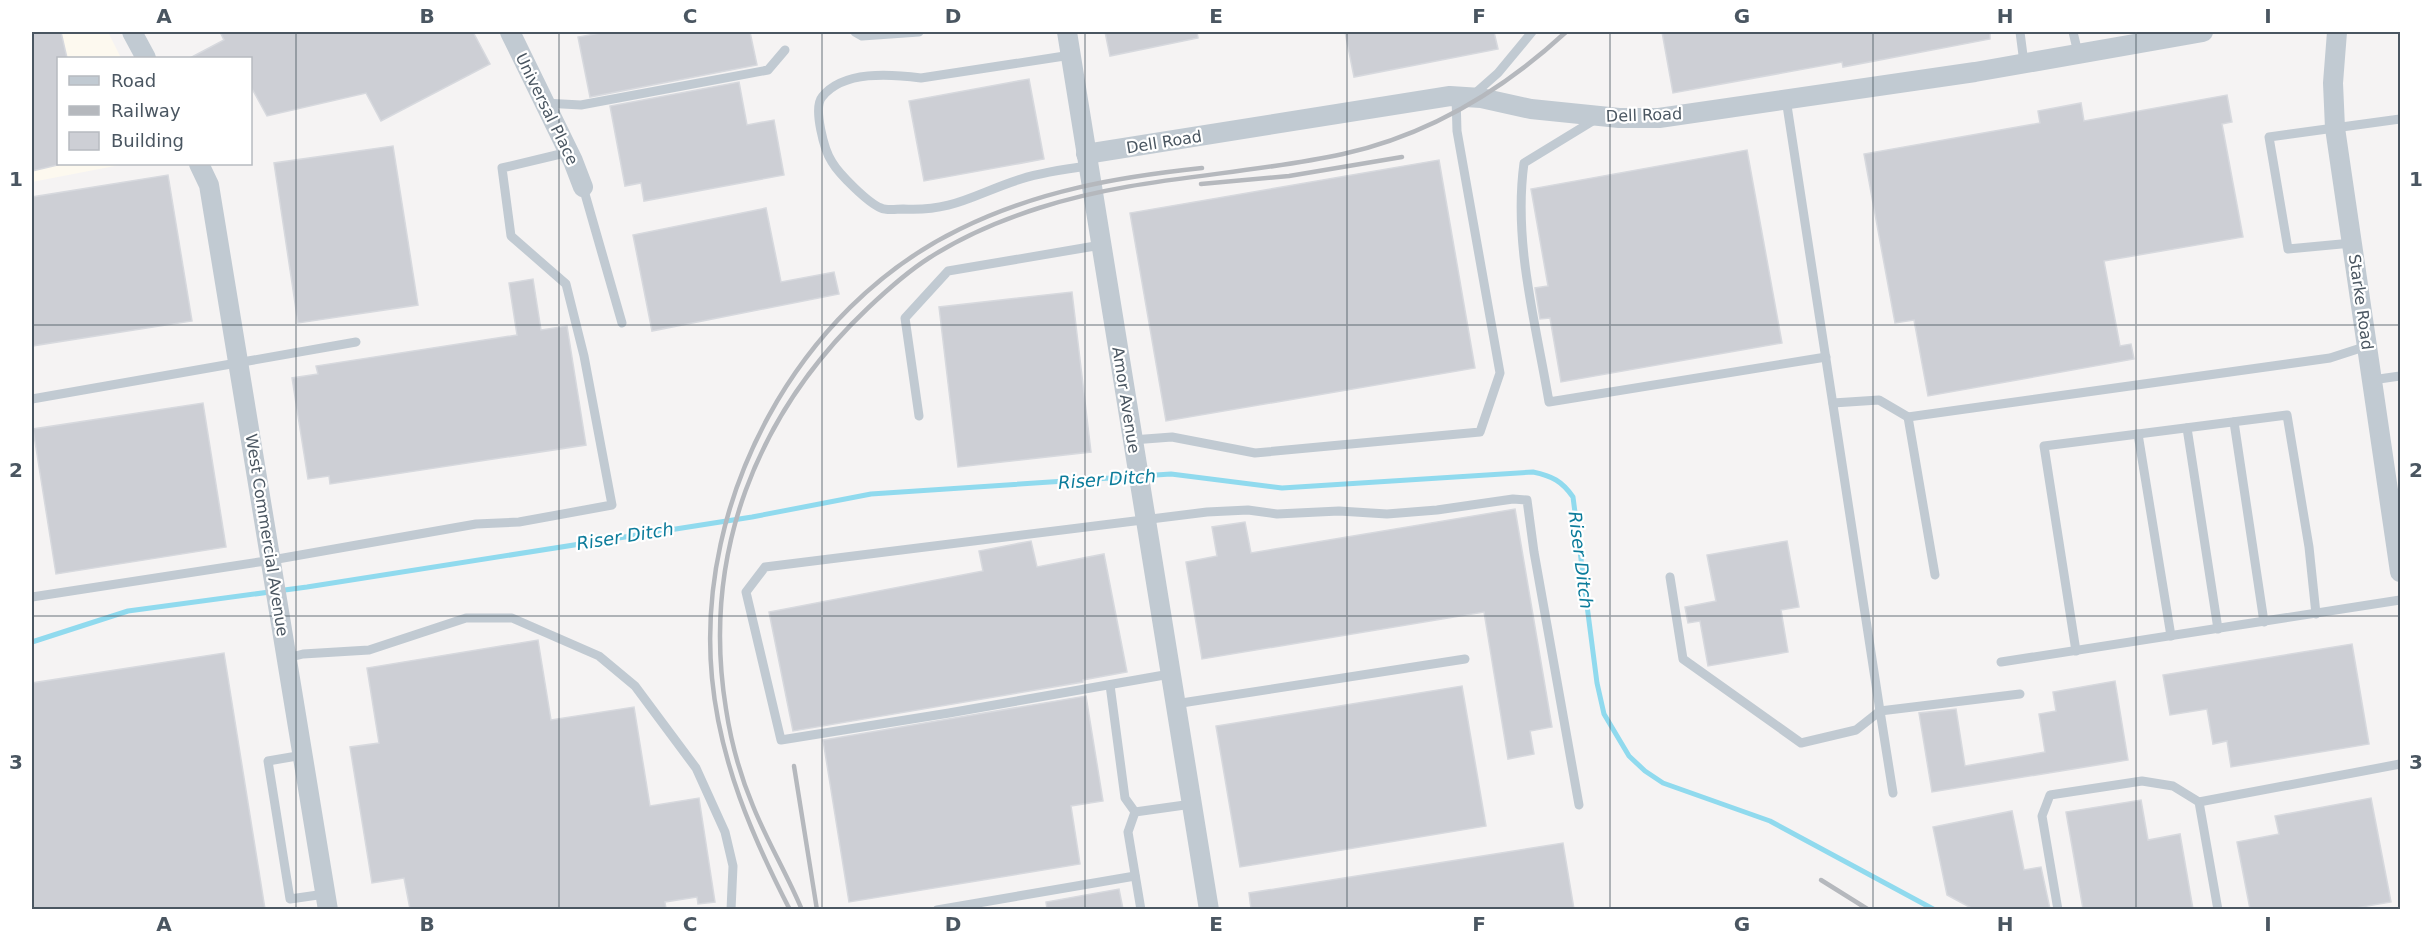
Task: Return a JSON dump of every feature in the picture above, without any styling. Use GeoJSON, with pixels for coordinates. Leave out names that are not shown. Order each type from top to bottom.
{"type":"FeatureCollection","features":[{"type":"Feature","properties":{"kind":"street"},"geometry":{"type":"LineString","coordinates":[[132,32],[145,57]]}},
{"type":"Feature","properties":{"kind":"street","name":"Universal Place"},"geometry":{"type":"LineString","coordinates":[[510,32],[569,152],[583,187]]}},
{"type":"Feature","properties":{"kind":"street","name":"Amor Avenue"},"geometry":{"type":"LineString","coordinates":[[1067,32],[1209,909]]}},
{"type":"Feature","properties":{"kind":"street","name":"Dell Road"},"geometry":{"type":"LineString","coordinates":[[1087,160],[1406,102],[1463,97],[1531,110],[1601,117],[1659,118],[2024,63],[2203,32]]}},
{"type":"Feature","properties":{"kind":"street","name":"Starke Road"},"geometry":{"type":"LineString","coordinates":[[2337,32],[2333,83],[2335,128],[2400,572]]}},
{"type":"Feature","properties":{"kind":"street","name":"West Commercial Avenue"},"geometry":{"type":"LineString","coordinates":[[200,165],[209,184],[326,902]]}},
{"type":"Feature","properties":{"kind":"lane"},"geometry":{"type":"LineString","coordinates":[[855,32],[862,36],[920,32]]}},
{"type":"Feature","properties":{"kind":"lane"},"geometry":{"type":"LineString","coordinates":[[1132,440],[1172,437],[1255,453],[1480,432],[1500,373],[1457,131],[1463,97],[1497,73],[1532,32]]}},
{"type":"Feature","properties":{"kind":"lane"},"geometry":{"type":"LineString","coordinates":[[2020,32],[2024,63]]}},
{"type":"Feature","properties":{"kind":"lane"},"geometry":{"type":"LineString","coordinates":[[2073,32],[2078,53]]}},
{"type":"Feature","properties":{"kind":"lane"},"geometry":{"type":"LineString","coordinates":[[544,103],[580,105],[768,70],[785,50]]}},
{"type":"Feature","properties":{"kind":"lane"},"geometry":{"type":"LineString","coordinates":[[1071,55],[921,78],[900,75],[866,77],[837,83],[820,98],[817,116],[831,160],[849,183],[881,208],[925,210],[964,203],[1020,179],[1087,160]]}},
{"type":"Feature","properties":{"kind":"lane"},"geometry":{"type":"LineString","coordinates":[[1786,99],[1893,793]]}},
{"type":"Feature","properties":{"kind":"lane"},"geometry":{"type":"LineString","coordinates":[[1601,117],[1524,163],[1519,196],[1522,247],[1549,402],[1826,357]]}},
{"type":"Feature","properties":{"kind":"lane"},"geometry":{"type":"LineString","coordinates":[[2352,243],[2288,249],[2269,137],[2400,119]]}},
{"type":"Feature","properties":{"kind":"lane"},"geometry":{"type":"LineString","coordinates":[[32,597],[272,560],[476,524],[519,522],[612,505],[584,356],[566,284],[511,236],[502,168],[569,152]]}},
{"type":"Feature","properties":{"kind":"lane"},"geometry":{"type":"LineString","coordinates":[[583,187],[622,323]]}},
{"type":"Feature","properties":{"kind":"lane"},"geometry":{"type":"LineString","coordinates":[[919,416],[905,318],[948,271],[1101,246]]}},
{"type":"Feature","properties":{"kind":"lane"},"geometry":{"type":"LineString","coordinates":[[32,399],[356,342]]}},
{"type":"Feature","properties":{"kind":"lane"},"geometry":{"type":"LineString","coordinates":[[1833,403],[1879,400],[1908,417],[2330,358],[2367,346]]}},
{"type":"Feature","properties":{"kind":"lane"},"geometry":{"type":"LineString","coordinates":[[2372,380],[2400,376]]}},
{"type":"Feature","properties":{"kind":"lane"},"geometry":{"type":"LineString","coordinates":[[2076,651],[2044,446],[2287,415],[2309,548],[2316,614]]}},
{"type":"Feature","properties":{"kind":"lane"},"geometry":{"type":"LineString","coordinates":[[1908,417],[1935,575]]}},
{"type":"Feature","properties":{"kind":"lane"},"geometry":{"type":"LineString","coordinates":[[2234,422],[2264,622]]}},
{"type":"Feature","properties":{"kind":"lane"},"geometry":{"type":"LineString","coordinates":[[2187,428],[2218,629]]}},
{"type":"Feature","properties":{"kind":"lane"},"geometry":{"type":"LineString","coordinates":[[2138,434],[2171,636]]}},
{"type":"Feature","properties":{"kind":"lane"},"geometry":{"type":"LineString","coordinates":[[1170,674],[781,740],[746,592],[765,567],[1207,512],[1248,510],[1277,514],[1339,511],[1387,514],[1437,510],[1513,499],[1527,500],[1536,564],[1579,805]]}},
{"type":"Feature","properties":{"kind":"lane"},"geometry":{"type":"LineString","coordinates":[[1670,577],[1683,659],[1802,743],[1856,730],[1880,711],[2020,694]]}},
{"type":"Feature","properties":{"kind":"lane"},"geometry":{"type":"LineString","coordinates":[[2001,662],[2400,600]]}},
{"type":"Feature","properties":{"kind":"lane"},"geometry":{"type":"LineString","coordinates":[[287,658],[303,654],[369,650],[466,618],[512,618],[599,656],[635,686],[696,768],[725,832],[733,866],[731,909]]}},
{"type":"Feature","properties":{"kind":"lane"},"geometry":{"type":"LineString","coordinates":[[1175,704],[1465,659]]}},
{"type":"Feature","properties":{"kind":"lane"},"geometry":{"type":"LineString","coordinates":[[1110,685],[1125,798],[1136,812]]}},
{"type":"Feature","properties":{"kind":"lane"},"geometry":{"type":"LineString","coordinates":[[303,755],[268,761],[290,899],[326,902]]}},
{"type":"Feature","properties":{"kind":"lane"},"geometry":{"type":"LineString","coordinates":[[2058,909],[2042,816],[2050,795],[2142,781],[2173,786],[2199,802],[2400,764]]}},
{"type":"Feature","properties":{"kind":"lane"},"geometry":{"type":"LineString","coordinates":[[2199,802],[2218,909]]}},
{"type":"Feature","properties":{"kind":"lane"},"geometry":{"type":"LineString","coordinates":[[1136,812],[1192,804]]}},
{"type":"Feature","properties":{"kind":"lane"},"geometry":{"type":"LineString","coordinates":[[1136,812],[1128,832],[1141,909]]}},
{"type":"Feature","properties":{"kind":"lane"},"geometry":{"type":"LineString","coordinates":[[937,909],[1135,876]]}},
{"type":"Feature","properties":{"kind":"shaded area"},"geometry":{"type":"Polygon","coordinates":[[[32,32],[108,32],[120,57],[57,57],[57,165],[120,165],[32,182],[32,32]]]}},
{"type":"Feature","properties":{"kind":"building"},"geometry":{"type":"Polygon","coordinates":[[[32,32],[61,32],[67,57],[57,57],[58,165],[32,171],[32,32]]]}},
{"type":"Feature","properties":{"kind":"building"},"geometry":{"type":"Polygon","coordinates":[[[220,32],[473,32],[490,64],[381,121],[366,93],[267,116],[252,89],[252,57],[192,57],[224,40],[220,32]]]}},
{"type":"Feature","properties":{"kind":"building"},"geometry":{"type":"Polygon","coordinates":[[[606,32],[750,32],[757,65],[590,97],[578,37],[606,32]]]}},
{"type":"Feature","properties":{"kind":"building"},"geometry":{"type":"Polygon","coordinates":[[[1105,32],[1197,32],[1198,38],[1110,56],[1105,32]]]}},
{"type":"Feature","properties":{"kind":"building"},"geometry":{"type":"Polygon","coordinates":[[[1345,32],[1494,32],[1498,49],[1354,77],[1345,32]]]}},
{"type":"Feature","properties":{"kind":"building"},"geometry":{"type":"Polygon","coordinates":[[[1662,32],[1990,32],[1990,39],[1843,67],[1842,62],[1673,93],[1662,32]]]}},
{"type":"Feature","properties":{"kind":"building"},"geometry":{"type":"Polygon","coordinates":[[[1029,79],[1044,159],[924,181],[909,101],[1029,79]]]}},
{"type":"Feature","properties":{"kind":"building"},"geometry":{"type":"Polygon","coordinates":[[[739,82],[747,125],[774,120],[784,175],[644,201],[641,183],[625,186],[610,106],[739,82]]]}},
{"type":"Feature","properties":{"kind":"building"},"geometry":{"type":"Polygon","coordinates":[[[2227,95],[2232,122],[2222,124],[2243,237],[2104,261],[2120,346],[2131,344],[2134,359],[1928,396],[1914,320],[1895,323],[1864,154],[2040,123],[2038,111],[2081,103],[2084,121],[2227,95]]]}},
{"type":"Feature","properties":{"kind":"building"},"geometry":{"type":"Polygon","coordinates":[[[393,146],[418,305],[298,323],[274,163],[393,146]]]}},
{"type":"Feature","properties":{"kind":"building"},"geometry":{"type":"Polygon","coordinates":[[[1747,150],[1782,343],[1561,382],[1550,318],[1540,319],[1535,288],[1548,286],[1531,189],[1747,150]]]}},
{"type":"Feature","properties":{"kind":"building"},"geometry":{"type":"Polygon","coordinates":[[[1439,160],[1475,368],[1166,421],[1130,213],[1439,160]]]}},
{"type":"Feature","properties":{"kind":"building"},"geometry":{"type":"Polygon","coordinates":[[[168,175],[192,321],[32,346],[32,197],[168,175]]]}},
{"type":"Feature","properties":{"kind":"building"},"geometry":{"type":"Polygon","coordinates":[[[766,208],[781,282],[834,272],[839,294],[652,331],[633,235],[766,208]]]}},
{"type":"Feature","properties":{"kind":"building"},"geometry":{"type":"Polygon","coordinates":[[[533,279],[541,330],[567,326],[586,445],[330,484],[329,476],[308,479],[292,378],[318,374],[316,366],[517,335],[509,283],[533,279]]]}},
{"type":"Feature","properties":{"kind":"building"},"geometry":{"type":"Polygon","coordinates":[[[1072,292],[1091,452],[958,467],[939,307],[1072,292]]]}},
{"type":"Feature","properties":{"kind":"building"},"geometry":{"type":"Polygon","coordinates":[[[203,403],[226,547],[56,574],[33,429],[203,403]]]}},
{"type":"Feature","properties":{"kind":"building"},"geometry":{"type":"Polygon","coordinates":[[[1515,509],[1552,727],[1530,731],[1534,754],[1508,759],[1484,612],[1202,659],[1186,562],[1217,556],[1212,527],[1245,522],[1251,553],[1515,509]]]}},
{"type":"Feature","properties":{"kind":"building"},"geometry":{"type":"Polygon","coordinates":[[[1031,541],[1037,567],[1104,554],[1127,672],[1083,680],[1083,682],[793,731],[769,612],[983,571],[979,551],[1031,541]]]}},
{"type":"Feature","properties":{"kind":"building"},"geometry":{"type":"Polygon","coordinates":[[[1787,541],[1799,607],[1781,610],[1788,652],[1708,666],[1700,621],[1688,623],[1685,607],[1716,601],[1707,555],[1787,541]]]}},
{"type":"Feature","properties":{"kind":"building"},"geometry":{"type":"Polygon","coordinates":[[[538,640],[551,720],[634,707],[650,806],[699,798],[715,902],[698,904],[697,897],[665,902],[666,909],[410,909],[404,878],[372,883],[350,747],[379,743],[367,668],[538,640]]]}},
{"type":"Feature","properties":{"kind":"building"},"geometry":{"type":"Polygon","coordinates":[[[2352,644],[2369,744],[2231,767],[2227,741],[2213,744],[2207,709],[2170,715],[2163,675],[2352,644]]]}},
{"type":"Feature","properties":{"kind":"building"},"geometry":{"type":"Polygon","coordinates":[[[224,653],[265,909],[32,909],[32,683],[224,653]]]}},
{"type":"Feature","properties":{"kind":"building"},"geometry":{"type":"Polygon","coordinates":[[[2115,681],[2128,760],[1932,792],[1919,713],[1956,709],[1965,766],[2045,752],[2039,714],[2056,711],[2053,692],[2115,681]]]}},
{"type":"Feature","properties":{"kind":"building"},"geometry":{"type":"Polygon","coordinates":[[[1462,686],[1486,826],[1240,867],[1216,726],[1462,686]]]}},
{"type":"Feature","properties":{"kind":"building"},"geometry":{"type":"Polygon","coordinates":[[[1086,696],[1103,801],[1071,806],[1080,864],[849,902],[823,740],[1086,696]]]}},
{"type":"Feature","properties":{"kind":"building"},"geometry":{"type":"Polygon","coordinates":[[[2371,798],[2391,902],[2350,909],[2250,909],[2237,842],[2279,834],[2275,816],[2371,798]]]}},
{"type":"Feature","properties":{"kind":"building"},"geometry":{"type":"Polygon","coordinates":[[[2141,800],[2148,840],[2180,834],[2193,909],[2083,909],[2066,812],[2141,800]]]}},
{"type":"Feature","properties":{"kind":"building"},"geometry":{"type":"Polygon","coordinates":[[[2012,811],[2024,870],[2041,867],[2050,909],[1973,909],[1947,895],[1933,827],[2012,811]]]}},
{"type":"Feature","properties":{"kind":"building"},"geometry":{"type":"Polygon","coordinates":[[[1563,843],[1574,909],[1251,909],[1249,893],[1563,843]]]}},
{"type":"Feature","properties":{"kind":"building"},"geometry":{"type":"Polygon","coordinates":[[[1119,889],[1123,909],[1047,909],[1046,902],[1119,889]]]}},
{"type":"Feature","properties":{"kind":"waterway","name":"Riser Ditch"},"geometry":{"type":"LineString","coordinates":[[32,642],[128,611],[307,587],[752,517],[871,494],[1171,474],[1282,488],[1533,472],[1556,480],[1573,497],[1597,683],[1604,714],[1629,756],[1663,783],[1770,821],[1935,910]]}},
{"type":"Feature","properties":{"kind":"railway"},"geometry":{"type":"LineString","coordinates":[[802,910],[753,806],[733,746],[726,709],[720,652],[722,596],[730,542],[746,491],[767,441],[795,394],[829,349],[868,308],[905,275],[942,250],[983,229],[1076,197],[1152,183],[1305,161],[1374,146],[1405,135],[1463,108],[1517,73],[1566,32]]}},
{"type":"Feature","properties":{"kind":"railway"},"geometry":{"type":"LineString","coordinates":[[1201,184],[1289,176],[1402,157]]}},
{"type":"Feature","properties":{"kind":"railway"},"geometry":{"type":"LineString","coordinates":[[790,910],[751,826],[730,769],[716,709],[712,678],[711,611],[721,544],[740,479],[768,416],[805,359],[850,307],[902,264],[960,229],[1048,195],[1108,181],[1202,168]]}},
{"type":"Feature","properties":{"kind":"railway"},"geometry":{"type":"LineString","coordinates":[[794,766],[817,910]]}},
{"type":"Feature","properties":{"kind":"railway"},"geometry":{"type":"LineString","coordinates":[[1821,880],[1869,910]]}}]}
